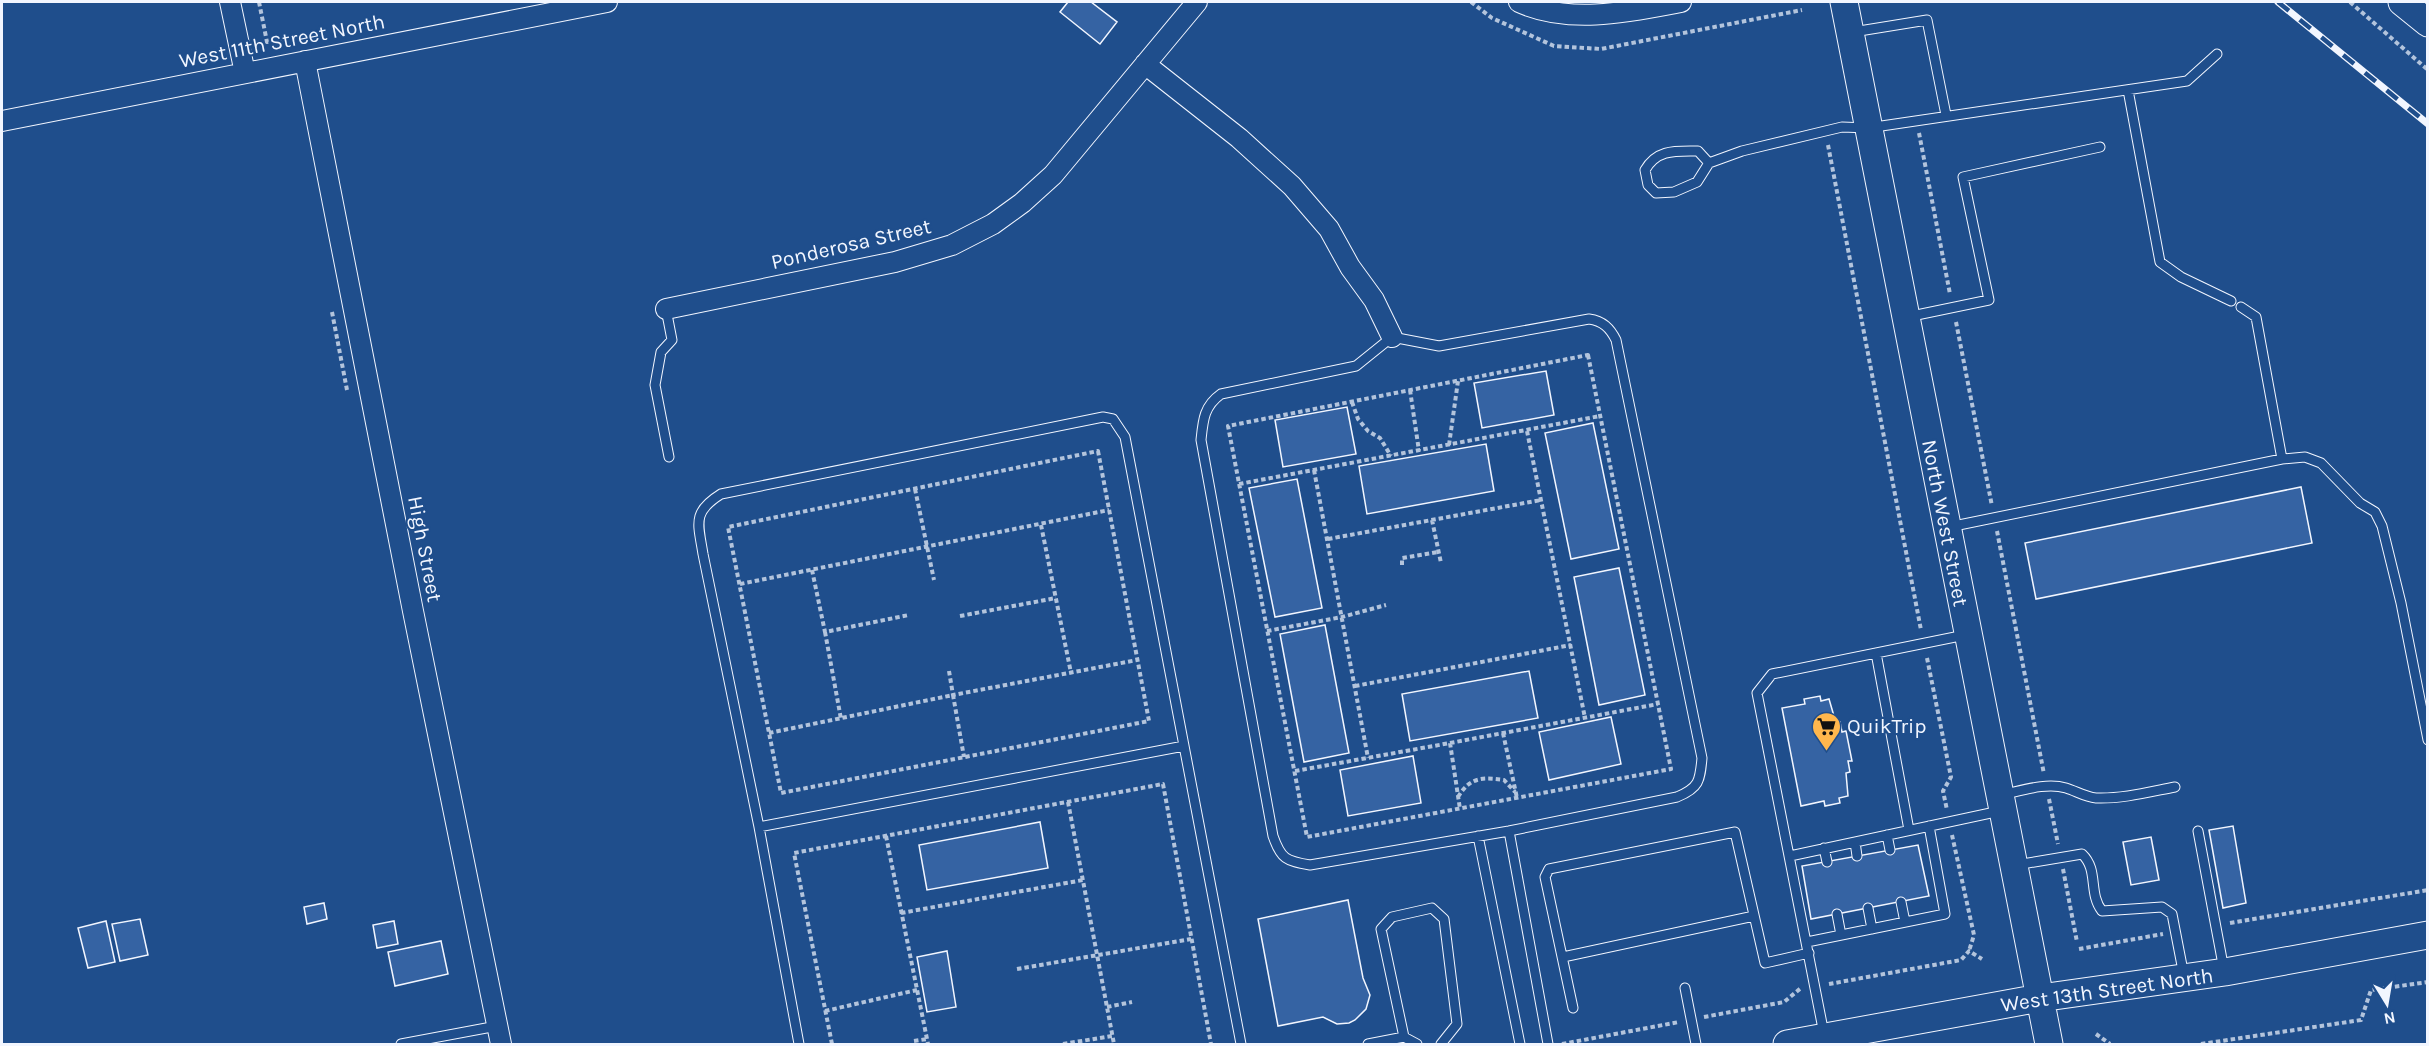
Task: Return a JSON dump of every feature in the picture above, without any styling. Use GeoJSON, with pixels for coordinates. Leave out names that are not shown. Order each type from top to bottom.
{"type":"FeatureCollection","features":[{"type":"Feature","properties":{"kind":"main road","name":"North West Street"},"geometry":{"type":"LineString","coordinates":[[1844,2],[2049,1044]]}},
{"type":"Feature","properties":{"kind":"main road"},"geometry":{"type":"LineString","coordinates":[[2402,2],[2427,23]]}},
{"type":"Feature","properties":{"kind":"main road","name":"West 13th Street North"},"geometry":{"type":"LineString","coordinates":[[1786,1044],[2040,998],[2225,972],[2427,935]]}},
{"type":"Feature","properties":{"kind":"street"},"geometry":{"type":"LineString","coordinates":[[231,2],[245,73]]}},
{"type":"Feature","properties":{"kind":"street","name":"West 11th Street North"},"geometry":{"type":"LineString","coordinates":[[2,121],[606,2]]}},
{"type":"Feature","properties":{"kind":"street","name":"Ponderosa Street"},"geometry":{"type":"LineString","coordinates":[[666,309],[895,261],[952,245],[993,224],[1022,203],[1053,175],[1197,2]]}},
{"type":"Feature","properties":{"kind":"street"},"geometry":{"type":"LineString","coordinates":[[1519,2],[1552,12],[1583,15],[1616,13],[1681,2]]}},
{"type":"Feature","properties":{"kind":"street","name":"High Street"},"geometry":{"type":"LineString","coordinates":[[305,61],[499,1035]]}},
{"type":"Feature","properties":{"kind":"street"},"geometry":{"type":"LineString","coordinates":[[1145,64],[1239,138],[1292,186],[1329,229],[1350,267],[1374,300],[1392,337]]}},
{"type":"Feature","properties":{"kind":"lane"},"geometry":{"type":"LineString","coordinates":[[1850,33],[1927,20],[1946,115]]}},
{"type":"Feature","properties":{"kind":"lane"},"geometry":{"type":"LineString","coordinates":[[1709,163],[1698,151],[1663,153],[1652,159],[1645,170],[1648,185],[1656,193],[1674,192],[1697,182],[1709,163],[1742,151],[1842,127],[1868,128],[2187,81],[2217,54]]}},
{"type":"Feature","properties":{"kind":"lane"},"geometry":{"type":"LineString","coordinates":[[2128,90],[2160,262],[2181,277],[2231,301]]}},
{"type":"Feature","properties":{"kind":"lane"},"geometry":{"type":"LineString","coordinates":[[1905,317],[1989,300],[1963,177],[2100,147]]}},
{"type":"Feature","properties":{"kind":"lane"},"geometry":{"type":"LineString","coordinates":[[2241,307],[2256,317],[2282,459]]}},
{"type":"Feature","properties":{"kind":"lane"},"geometry":{"type":"LineString","coordinates":[[666,309],[672,340],[661,352],[655,385],[669,457]]}},
{"type":"Feature","properties":{"kind":"lane"},"geometry":{"type":"LineString","coordinates":[[1589,319],[1598,320],[1610,329],[1616,340],[1702,758],[1698,783],[1690,792],[1677,797],[1478,837],[1310,865],[1286,860],[1279,852],[1273,836],[1201,440],[1205,412],[1211,401],[1221,394],[1356,366],[1392,337],[1439,346],[1589,319]]}},
{"type":"Feature","properties":{"kind":"lane"},"geometry":{"type":"LineString","coordinates":[[799,1044],[759,827],[703,554],[698,526],[699,512],[721,494],[1103,417],[1113,419],[1125,437],[1241,1044]]}},
{"type":"Feature","properties":{"kind":"lane"},"geometry":{"type":"LineString","coordinates":[[1947,528],[2282,459],[2304,457],[2321,463],[2360,504],[2375,513],[2382,526],[2427,740]]}},
{"type":"Feature","properties":{"kind":"lane"},"geometry":{"type":"LineString","coordinates":[[1825,1038],[1758,693],[1772,674],[1967,635]]}},
{"type":"Feature","properties":{"kind":"lane"},"geometry":{"type":"LineString","coordinates":[[1876,653],[1909,830]]}},
{"type":"Feature","properties":{"kind":"lane"},"geometry":{"type":"LineString","coordinates":[[759,827],[1184,746]]}},
{"type":"Feature","properties":{"kind":"lane"},"geometry":{"type":"LineString","coordinates":[[1790,856],[1950,822],[2047,786],[2065,788],[2080,795],[2095,798],[2117,797],[2175,787]]}},
{"type":"Feature","properties":{"kind":"lane"},"geometry":{"type":"LineString","coordinates":[[1807,942],[1946,914],[1929,826]]}},
{"type":"Feature","properties":{"kind":"lane"},"geometry":{"type":"LineString","coordinates":[[1509,831],[1548,1044]]}},
{"type":"Feature","properties":{"kind":"lane"},"geometry":{"type":"LineString","coordinates":[[2198,831],[2225,972]]}},
{"type":"Feature","properties":{"kind":"lane"},"geometry":{"type":"LineString","coordinates":[[1573,1008],[1545,877],[1549,869],[1735,832],[1765,963],[1809,953]]}},
{"type":"Feature","properties":{"kind":"lane"},"geometry":{"type":"LineString","coordinates":[[1887,835],[1890,850]]}},
{"type":"Feature","properties":{"kind":"lane"},"geometry":{"type":"LineString","coordinates":[[1478,837],[1520,1044]]}},
{"type":"Feature","properties":{"kind":"lane"},"geometry":{"type":"LineString","coordinates":[[1855,842],[1857,856]]}},
{"type":"Feature","properties":{"kind":"lane"},"geometry":{"type":"LineString","coordinates":[[1824,848],[1827,862]]}},
{"type":"Feature","properties":{"kind":"lane"},"geometry":{"type":"LineString","coordinates":[[2013,866],[2082,854],[2090,861],[2096,903],[2103,911],[2162,907],[2172,914],[2185,978]]}},
{"type":"Feature","properties":{"kind":"lane"},"geometry":{"type":"LineString","coordinates":[[1901,902],[1905,922]]}},
{"type":"Feature","properties":{"kind":"lane"},"geometry":{"type":"LineString","coordinates":[[1404,1036],[1381,929],[1392,917],[1432,908],[1444,920],[1457,1024],[1441,1044]]}},
{"type":"Feature","properties":{"kind":"lane"},"geometry":{"type":"LineString","coordinates":[[1868,908],[1872,929]]}},
{"type":"Feature","properties":{"kind":"lane"},"geometry":{"type":"LineString","coordinates":[[1837,914],[1841,935]]}},
{"type":"Feature","properties":{"kind":"lane"},"geometry":{"type":"LineString","coordinates":[[1563,957],[1754,915]]}},
{"type":"Feature","properties":{"kind":"lane"},"geometry":{"type":"LineString","coordinates":[[1685,988],[1695,1044]]}},
{"type":"Feature","properties":{"kind":"lane"},"geometry":{"type":"LineString","coordinates":[[401,1044],[499,1035]]}},
{"type":"Feature","properties":{"kind":"lane"},"geometry":{"type":"LineString","coordinates":[[1368,1044],[1404,1036],[1417,1044]]}},
{"type":"Feature","properties":{"kind":"path"},"geometry":{"type":"LineString","coordinates":[[259,2],[267,42],[280,40],[285,65]]}},
{"type":"Feature","properties":{"kind":"path"},"geometry":{"type":"LineString","coordinates":[[2350,2],[2427,70]]}},
{"type":"Feature","properties":{"kind":"path"},"geometry":{"type":"LineString","coordinates":[[1560,1044],[1784,1002],[1802,987],[1961,960],[1969,951],[1974,935],[1943,791],[1951,777],[1825,131]]}},
{"type":"Feature","properties":{"kind":"path"},"geometry":{"type":"LineString","coordinates":[[331,309],[346,390]]}},
{"type":"Feature","properties":{"kind":"path"},"geometry":{"type":"LineString","coordinates":[[1588,355],[1671,769],[1307,837],[1228,426],[1410,390],[1588,355]]}},
{"type":"Feature","properties":{"kind":"path"},"geometry":{"type":"LineString","coordinates":[[1449,445],[1458,381]]}},
{"type":"Feature","properties":{"kind":"path"},"geometry":{"type":"LineString","coordinates":[[1410,390],[1419,451]]}},
{"type":"Feature","properties":{"kind":"path"},"geometry":{"type":"LineString","coordinates":[[1352,402],[1358,419],[1368,431],[1380,438],[1391,456]]}},
{"type":"Feature","properties":{"kind":"path"},"geometry":{"type":"LineString","coordinates":[[1239,484],[1600,416]]}},
{"type":"Feature","properties":{"kind":"path"},"geometry":{"type":"LineString","coordinates":[[1527,431],[1585,718]]}},
{"type":"Feature","properties":{"kind":"path"},"geometry":{"type":"LineString","coordinates":[[1098,451],[1149,721],[781,793],[728,527],[915,489],[1098,451]]}},
{"type":"Feature","properties":{"kind":"path"},"geometry":{"type":"LineString","coordinates":[[1314,470],[1368,758]]}},
{"type":"Feature","properties":{"kind":"path"},"geometry":{"type":"LineString","coordinates":[[915,489],[934,580]]}},
{"type":"Feature","properties":{"kind":"path"},"geometry":{"type":"LineString","coordinates":[[1328,538],[1541,500]]}},
{"type":"Feature","properties":{"kind":"path"},"geometry":{"type":"LineString","coordinates":[[740,584],[1110,510]]}},
{"type":"Feature","properties":{"kind":"path"},"geometry":{"type":"LineString","coordinates":[[1432,520],[1441,563]]}},
{"type":"Feature","properties":{"kind":"path"},"geometry":{"type":"LineString","coordinates":[[1041,525],[1071,673]]}},
{"type":"Feature","properties":{"kind":"path"},"geometry":{"type":"LineString","coordinates":[[1402,565],[1402,558],[1438,552]]}},
{"type":"Feature","properties":{"kind":"path"},"geometry":{"type":"LineString","coordinates":[[812,570],[841,719]]}},
{"type":"Feature","properties":{"kind":"path"},"geometry":{"type":"LineString","coordinates":[[960,616],[1056,598]]}},
{"type":"Feature","properties":{"kind":"path"},"geometry":{"type":"LineString","coordinates":[[1268,631],[1342,617],[1386,605]]}},
{"type":"Feature","properties":{"kind":"path"},"geometry":{"type":"LineString","coordinates":[[825,632],[909,615]]}},
{"type":"Feature","properties":{"kind":"path"},"geometry":{"type":"LineString","coordinates":[[1355,686],[1570,645]]}},
{"type":"Feature","properties":{"kind":"path"},"geometry":{"type":"LineString","coordinates":[[769,733],[1138,660]]}},
{"type":"Feature","properties":{"kind":"path"},"geometry":{"type":"LineString","coordinates":[[949,671],[964,757]]}},
{"type":"Feature","properties":{"kind":"path"},"geometry":{"type":"LineString","coordinates":[[1294,771],[1658,704]]}},
{"type":"Feature","properties":{"kind":"path"},"geometry":{"type":"LineString","coordinates":[[1503,733],[1516,798]]}},
{"type":"Feature","properties":{"kind":"path"},"geometry":{"type":"LineString","coordinates":[[1450,743],[1460,808]]}},
{"type":"Feature","properties":{"kind":"path"},"geometry":{"type":"LineString","coordinates":[[1458,797],[1465,785],[1479,779],[1504,780],[1515,792]]}},
{"type":"Feature","properties":{"kind":"path"},"geometry":{"type":"LineString","coordinates":[[832,1044],[794,853],[1163,784],[1211,1044]]}},
{"type":"Feature","properties":{"kind":"path"},"geometry":{"type":"LineString","coordinates":[[1068,802],[1114,1044]]}},
{"type":"Feature","properties":{"kind":"path"},"geometry":{"type":"LineString","coordinates":[[886,836],[928,1042],[914,1041]]}},
{"type":"Feature","properties":{"kind":"path"},"geometry":{"type":"LineString","coordinates":[[901,913],[1083,880]]}},
{"type":"Feature","properties":{"kind":"path"},"geometry":{"type":"LineString","coordinates":[[2216,925],[2427,890]]}},
{"type":"Feature","properties":{"kind":"path"},"geometry":{"type":"LineString","coordinates":[[2079,949],[2176,932]]}},
{"type":"Feature","properties":{"kind":"path"},"geometry":{"type":"LineString","coordinates":[[1017,969],[1191,939]]}},
{"type":"Feature","properties":{"kind":"path"},"geometry":{"type":"LineString","coordinates":[[1969,951],[1982,959]]}},
{"type":"Feature","properties":{"kind":"path"},"geometry":{"type":"LineString","coordinates":[[2201,1044],[2361,1020],[2372,990],[2427,982]]}},
{"type":"Feature","properties":{"kind":"path"},"geometry":{"type":"LineString","coordinates":[[825,1011],[917,990]]}},
{"type":"Feature","properties":{"kind":"path"},"geometry":{"type":"LineString","coordinates":[[1107,1007],[1132,1002]]}},
{"type":"Feature","properties":{"kind":"path"},"geometry":{"type":"LineString","coordinates":[[2096,1034],[2110,1044]]}},
{"type":"Feature","properties":{"kind":"path"},"geometry":{"type":"LineString","coordinates":[[1063,1044],[1112,1036]]}},
{"type":"Feature","properties":{"kind":"building"},"geometry":{"type":"Polygon","coordinates":[[[1068,2],[1091,2],[1117,22],[1100,44],[1060,12],[1068,2]]]}},
{"type":"Feature","properties":{"kind":"building"},"geometry":{"type":"Polygon","coordinates":[[[1546,371],[1554,415],[1482,428],[1474,383],[1546,371]]]}},
{"type":"Feature","properties":{"kind":"building"},"geometry":{"type":"Polygon","coordinates":[[[1347,407],[1356,454],[1283,467],[1275,420],[1347,407]]]}},
{"type":"Feature","properties":{"kind":"building"},"geometry":{"type":"Polygon","coordinates":[[[1593,423],[1619,549],[1571,559],[1545,433],[1593,423]]]}},
{"type":"Feature","properties":{"kind":"building"},"geometry":{"type":"Polygon","coordinates":[[[1486,444],[1494,491],[1367,514],[1359,466],[1486,444]]]}},
{"type":"Feature","properties":{"kind":"building"},"geometry":{"type":"Polygon","coordinates":[[[1297,479],[1322,608],[1275,617],[1249,488],[1297,479]]]}},
{"type":"Feature","properties":{"kind":"building"},"geometry":{"type":"Polygon","coordinates":[[[2301,487],[2312,543],[2036,599],[2025,543],[2301,487]]]}},
{"type":"Feature","properties":{"kind":"building"},"geometry":{"type":"Polygon","coordinates":[[[1619,568],[1645,695],[1599,705],[1574,577],[1619,568]]]}},
{"type":"Feature","properties":{"kind":"building"},"geometry":{"type":"Polygon","coordinates":[[[1325,625],[1349,753],[1304,762],[1280,634],[1325,625]]]}},
{"type":"Feature","properties":{"kind":"building"},"geometry":{"type":"Polygon","coordinates":[[[1529,671],[1538,718],[1410,741],[1402,694],[1529,671]]]}},
{"type":"Feature","properties":{"kind":"building"},"geometry":{"type":"Polygon","coordinates":[[[1820,696],[1821,701],[1829,699],[1836,723],[1840,722],[1842,732],[1846,731],[1852,761],[1848,761],[1850,772],[1846,773],[1848,796],[1839,798],[1840,803],[1825,806],[1824,801],[1801,806],[1782,708],[1805,704],[1804,699],[1820,696]]]}},
{"type":"Feature","properties":{"kind":"building"},"geometry":{"type":"Polygon","coordinates":[[[1611,717],[1621,764],[1549,780],[1539,732],[1611,717]]]}},
{"type":"Feature","properties":{"kind":"building"},"geometry":{"type":"Polygon","coordinates":[[[1413,756],[1421,803],[1348,816],[1340,770],[1413,756]]]}},
{"type":"Feature","properties":{"kind":"building"},"geometry":{"type":"Polygon","coordinates":[[[1040,822],[1048,868],[927,890],[919,845],[1040,822]]]}},
{"type":"Feature","properties":{"kind":"building"},"geometry":{"type":"Polygon","coordinates":[[[2233,826],[2246,903],[2223,908],[2209,830],[2233,826]]]}},
{"type":"Feature","properties":{"kind":"building"},"geometry":{"type":"Polygon","coordinates":[[[2151,837],[2159,880],[2131,885],[2123,842],[2151,837]]]}},
{"type":"Feature","properties":{"kind":"building"},"geometry":{"type":"Polygon","coordinates":[[[1918,845],[1929,896],[1811,919],[1802,866],[1918,845]]]}},
{"type":"Feature","properties":{"kind":"building"},"geometry":{"type":"Polygon","coordinates":[[[1348,900],[1363,978],[1370,995],[1366,1009],[1349,1023],[1337,1024],[1323,1017],[1278,1026],[1258,919],[1348,900]]]}},
{"type":"Feature","properties":{"kind":"building"},"geometry":{"type":"Polygon","coordinates":[[[324,903],[327,919],[307,924],[304,907],[324,903]]]}},
{"type":"Feature","properties":{"kind":"building"},"geometry":{"type":"Polygon","coordinates":[[[140,919],[148,955],[120,961],[112,924],[140,919]]]}},
{"type":"Feature","properties":{"kind":"building"},"geometry":{"type":"Polygon","coordinates":[[[106,921],[115,962],[88,968],[78,928],[106,921]]]}},
{"type":"Feature","properties":{"kind":"building"},"geometry":{"type":"Polygon","coordinates":[[[394,921],[398,944],[377,948],[373,925],[394,921]]]}},
{"type":"Feature","properties":{"kind":"building"},"geometry":{"type":"Polygon","coordinates":[[[441,941],[448,974],[395,986],[388,952],[441,941]]]}},
{"type":"Feature","properties":{"kind":"building"},"geometry":{"type":"Polygon","coordinates":[[[947,951],[956,1007],[927,1012],[917,957],[947,951]]]}},
{"type":"Feature","properties":{"kind":"railway"},"geometry":{"type":"LineString","coordinates":[[2278,2],[2428,124]]}},
{"type":"Feature","properties":{"kind":"place","name":"QuikTrip"},"geometry":{"type":"Point","coordinates":[1826,752]}}]}
